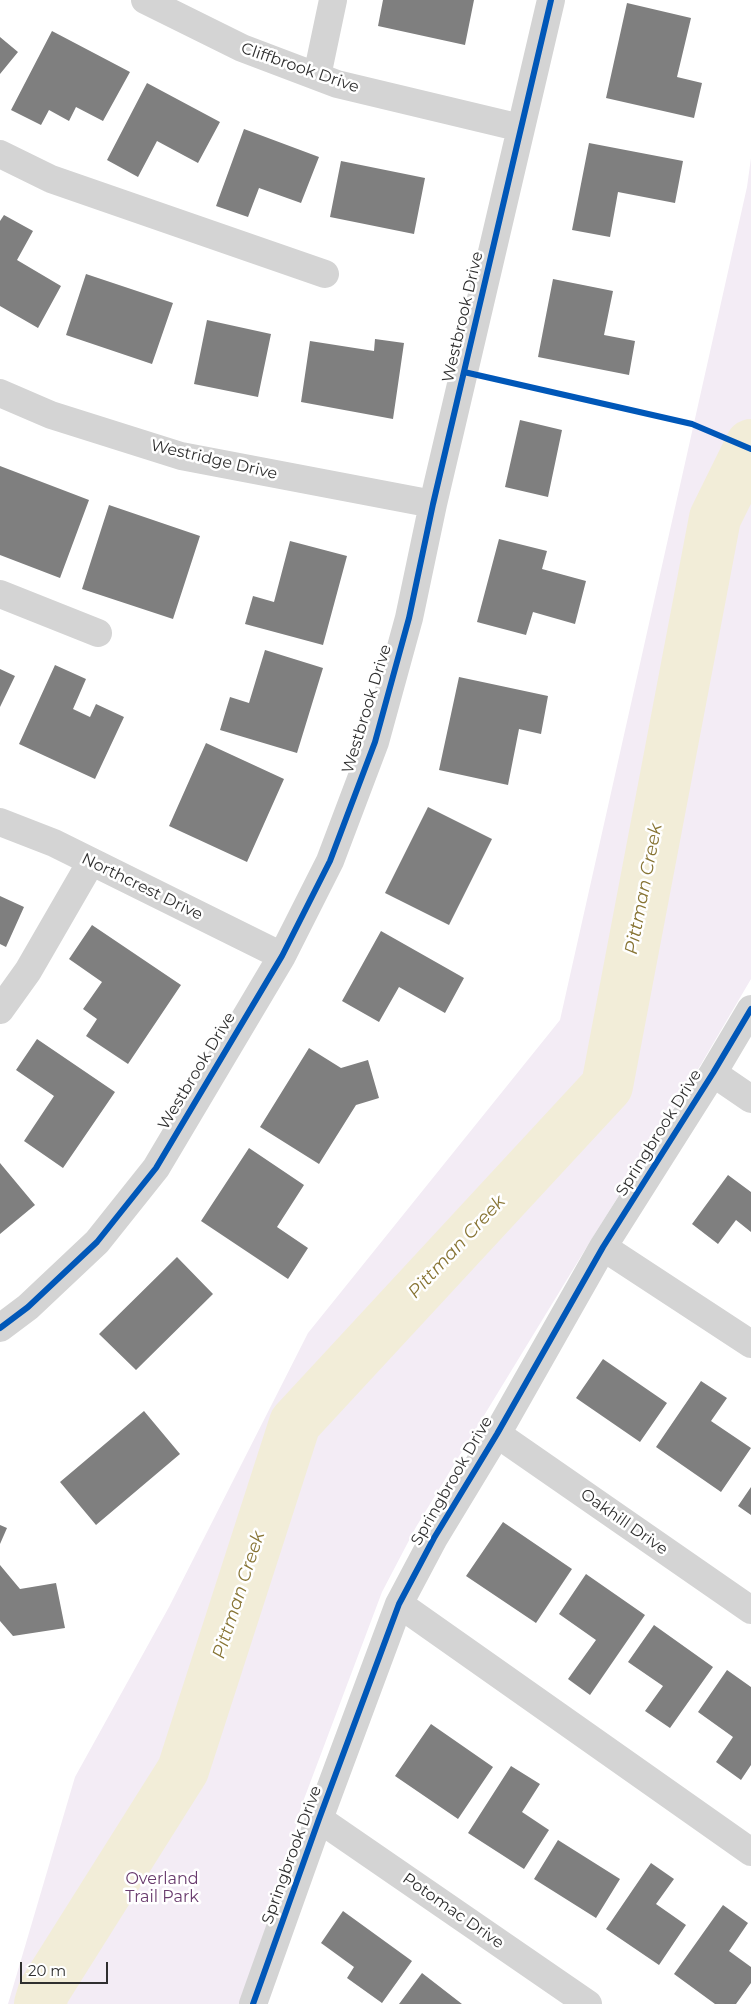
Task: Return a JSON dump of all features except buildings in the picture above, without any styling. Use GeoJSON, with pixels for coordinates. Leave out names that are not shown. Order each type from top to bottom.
{"type":"FeatureCollection","features":[{"type":"Feature","properties":{"kind":"street","name":"Cliffbrook Drive"},"geometry":{"type":"LineString","coordinates":[[146,0],[242,48],[337,84],[521,128]]}},
{"type":"Feature","properties":{"kind":"street"},"geometry":{"type":"LineString","coordinates":[[317,76],[333,0]]}},
{"type":"Feature","properties":{"kind":"street","name":"Westbrook Drive"},"geometry":{"type":"LineString","coordinates":[[0,1328],[28,1307],[97,1242],[156,1168],[282,956],[330,861],[375,742],[409,618],[433,504],[551,0]]}},
{"type":"Feature","properties":{"kind":"street"},"geometry":{"type":"LineString","coordinates":[[0,154],[51,179],[325,274]]}},
{"type":"Feature","properties":{"kind":"street","name":"Westridge Drive"},"geometry":{"type":"LineString","coordinates":[[0,393],[51,415],[181,456],[433,504]]}},
{"type":"Feature","properties":{"kind":"street"},"geometry":{"type":"LineString","coordinates":[[0,594],[98,633]]}},
{"type":"Feature","properties":{"kind":"street","name":"Northcrest Drive"},"geometry":{"type":"LineString","coordinates":[[0,822],[54,843],[282,956]]}},
{"type":"Feature","properties":{"kind":"street"},"geometry":{"type":"LineString","coordinates":[[0,1010],[28,972],[91,862]]}},
{"type":"Feature","properties":{"kind":"street","name":"Springbrook Drive"},"geometry":{"type":"LineString","coordinates":[[253,2004],[399,1604],[434,1538],[497,1434],[603,1247],[713,1073],[751,1009]]}},
{"type":"Feature","properties":{"kind":"street"},"geometry":{"type":"LineString","coordinates":[[713,1073],[751,1099]]}},
{"type":"Feature","properties":{"kind":"street"},"geometry":{"type":"LineString","coordinates":[[603,1247],[751,1344]]}},
{"type":"Feature","properties":{"kind":"street","name":"Oakhill Drive"},"geometry":{"type":"LineString","coordinates":[[497,1434],[751,1610]]}},
{"type":"Feature","properties":{"kind":"street"},"geometry":{"type":"LineString","coordinates":[[399,1604],[751,1852]]}},
{"type":"Feature","properties":{"kind":"street","name":"Potomac Drive"},"geometry":{"type":"LineString","coordinates":[[319,1819],[588,2004]]}},
{"type":"Feature","properties":{"kind":"green space","name":"Overland Trail Park"},"geometry":{"type":"Polygon","coordinates":[[[751,158],[751,979],[700,1066],[591,1240],[416,1527],[382,1592],[301,1807],[251,2004],[8,2004],[75,1777],[169,1607],[308,1333],[560,1020],[747,187],[751,158]]]}},
{"type":"Feature","properties":{"kind":"waterway","name":"Pittman Creek"},"geometry":{"type":"LineString","coordinates":[[40,2004],[44,1991],[183,1770],[295,1423],[607,1086],[715,518],[751,445]]}},
{"type":"Feature","properties":{"kind":"cycle path"},"geometry":{"type":"LineString","coordinates":[[0,1328],[28,1307],[97,1242],[156,1168],[282,956],[330,861],[375,742],[409,618],[433,504],[551,0]]}},
{"type":"Feature","properties":{"kind":"cycle path"},"geometry":{"type":"LineString","coordinates":[[464,372],[692,424],[751,449]]}},
{"type":"Feature","properties":{"kind":"cycle path"},"geometry":{"type":"LineString","coordinates":[[253,2004],[399,1604],[434,1538],[497,1434],[603,1247],[713,1073],[751,1009]]}}]}
